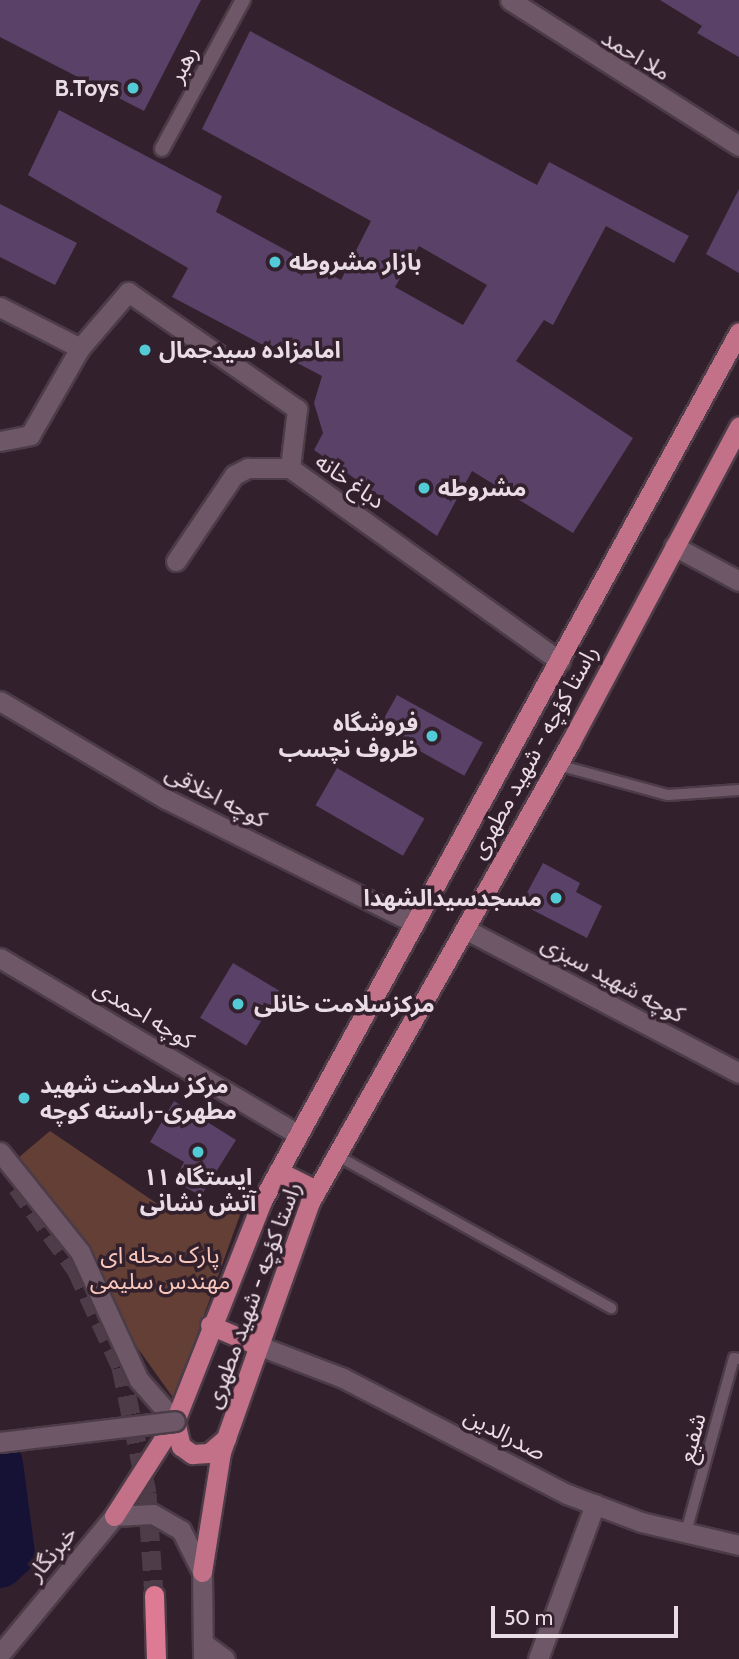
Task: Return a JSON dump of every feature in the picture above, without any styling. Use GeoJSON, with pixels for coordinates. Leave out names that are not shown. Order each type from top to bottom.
{"type":"FeatureCollection","features":[{"type":"Feature","properties":{"kind":"highway"},"geometry":{"type":"LineString","coordinates":[[155,1595],[156,1659]]}},
{"type":"Feature","properties":{"kind":"main road","name":"راستا کؤچه - شهید مطهری"},"geometry":{"type":"LineString","coordinates":[[114,1516],[175,1421],[210,1325],[278,1171],[739,332]]}},
{"type":"Feature","properties":{"kind":"main road","name":"راستا کؤچه - شهید مطهری"},"geometry":{"type":"LineString","coordinates":[[202,1572],[226,1438],[257,1345],[316,1190],[558,765],[739,426]]}},
{"type":"Feature","properties":{"kind":"main road"},"geometry":{"type":"LineString","coordinates":[[278,1171],[316,1190]]}},
{"type":"Feature","properties":{"kind":"main road"},"geometry":{"type":"LineString","coordinates":[[210,1325],[257,1345]]}},
{"type":"Feature","properties":{"kind":"main road"},"geometry":{"type":"LineString","coordinates":[[175,1421],[181,1446],[192,1454],[209,1453],[226,1438]]}},
{"type":"Feature","properties":{"kind":"street","name":"رهبر"},"geometry":{"type":"LineString","coordinates":[[162,149],[243,0]]}},
{"type":"Feature","properties":{"kind":"street","name":"ملا احمد"},"geometry":{"type":"LineString","coordinates":[[510,0],[739,146]]}},
{"type":"Feature","properties":{"kind":"street","name":"دباغ خانه"},"geometry":{"type":"LineString","coordinates":[[80,348],[128,292],[296,409],[290,468],[560,661]]}},
{"type":"Feature","properties":{"kind":"street"},"geometry":{"type":"LineString","coordinates":[[0,306],[80,348],[30,435],[0,441]]}},
{"type":"Feature","properties":{"kind":"street"},"geometry":{"type":"LineString","coordinates":[[176,561],[234,475],[248,468],[290,468]]}},
{"type":"Feature","properties":{"kind":"street"},"geometry":{"type":"LineString","coordinates":[[674,546],[739,581]]}},
{"type":"Feature","properties":{"kind":"street","name":"کوچه اخلاقی"},"geometry":{"type":"LineString","coordinates":[[0,701],[166,799],[415,923]]}},
{"type":"Feature","properties":{"kind":"street","name":"کوچه شهید سبزی"},"geometry":{"type":"LineString","coordinates":[[465,929],[739,1073]]}},
{"type":"Feature","properties":{"kind":"street","name":"کوچه احمدی"},"geometry":{"type":"LineString","coordinates":[[0,958],[299,1135]]}},
{"type":"Feature","properties":{"kind":"street"},"geometry":{"type":"LineString","coordinates":[[0,1152],[80,1252],[139,1380],[175,1421]]}},
{"type":"Feature","properties":{"kind":"street","name":"صدرالدین"},"geometry":{"type":"LineString","coordinates":[[257,1345],[343,1378],[595,1504],[739,1545]]}},
{"type":"Feature","properties":{"kind":"street"},"geometry":{"type":"LineString","coordinates":[[0,1442],[175,1421]]}},
{"type":"Feature","properties":{"kind":"street"},"geometry":{"type":"LineString","coordinates":[[538,1659],[595,1504]]}},
{"type":"Feature","properties":{"kind":"street"},"geometry":{"type":"LineString","coordinates":[[114,1516],[153,1514],[181,1530],[202,1572],[203,1651],[225,1659]]}},
{"type":"Feature","properties":{"kind":"street","name":"خبرنگار"},"geometry":{"type":"LineString","coordinates":[[0,1654],[114,1516]]}},
{"type":"Feature","properties":{"kind":"lane"},"geometry":{"type":"LineString","coordinates":[[558,765],[668,795],[739,790]]}},
{"type":"Feature","properties":{"kind":"lane"},"geometry":{"type":"LineString","coordinates":[[336,1156],[611,1308]]}},
{"type":"Feature","properties":{"kind":"lane","name":"شفیع"},"geometry":{"type":"LineString","coordinates":[[686,1532],[734,1358],[739,1359]]}},
{"type":"Feature","properties":{"kind":"green space","name":"پارک محله ای مهندس سلیمی"},"geometry":{"type":"Polygon","coordinates":[[[50,1131],[168,1211],[241,1212],[174,1399],[122,1326],[92,1254],[18,1158],[50,1131]]]}},
{"type":"Feature","properties":{"kind":"building"},"geometry":{"type":"Polygon","coordinates":[[[0,0],[201,0],[144,111],[0,37],[0,0]]]}},
{"type":"Feature","properties":{"kind":"building"},"geometry":{"type":"Polygon","coordinates":[[[660,0],[739,0],[739,57],[697,33],[702,26],[660,0]]]}},
{"type":"Feature","properties":{"kind":"building"},"geometry":{"type":"Polygon","coordinates":[[[250,31],[537,185],[549,162],[689,236],[674,263],[606,226],[553,325],[544,320],[516,361],[633,438],[573,533],[472,471],[437,536],[314,450],[323,433],[314,403],[322,376],[172,297],[188,268],[28,175],[59,110],[222,196],[216,212],[341,280],[371,221],[202,129],[250,31]],[[419,246],[395,287],[463,325],[487,285],[419,246]]]}},
{"type":"Feature","properties":{"kind":"building"},"geometry":{"type":"Polygon","coordinates":[[[739,189],[739,273],[706,254],[739,189]]]}},
{"type":"Feature","properties":{"kind":"building"},"geometry":{"type":"Polygon","coordinates":[[[0,204],[77,243],[55,285],[0,257],[0,204]]]}},
{"type":"Feature","properties":{"kind":"building","name":"فروشگاه ظروف نچسب"},"geometry":{"type":"Polygon","coordinates":[[[397,695],[483,743],[464,776],[379,728],[397,695]]]}},
{"type":"Feature","properties":{"kind":"building"},"geometry":{"type":"Polygon","coordinates":[[[337,768],[424,818],[403,856],[316,805],[337,768]]]}},
{"type":"Feature","properties":{"kind":"building","name":"مسجدسیدالشهدا"},"geometry":{"type":"Polygon","coordinates":[[[543,863],[580,883],[576,892],[602,906],[587,938],[521,904],[543,863]]]}},
{"type":"Feature","properties":{"kind":"building","name":"مرکزسلامت خانلی"},"geometry":{"type":"Polygon","coordinates":[[[233,963],[279,991],[246,1046],[200,1018],[233,963]]]}},
{"type":"Feature","properties":{"kind":"building","name":"ایستگاه ۱۱ آتش نشانی"},"geometry":{"type":"Polygon","coordinates":[[[174,1101],[236,1140],[201,1196],[174,1181],[184,1162],[150,1142],[174,1101]]]}},
{"type":"Feature","properties":{"kind":"waterway"},"geometry":{"type":"LineString","coordinates":[[0,1464],[12,1554],[0,1565]]}},
{"type":"Feature","properties":{"kind":"tunnel"},"geometry":{"type":"LineString","coordinates":[[17,1187],[76,1269],[121,1367],[147,1493],[154,1595]]}},
{"type":"Feature","properties":{"kind":"place","name":"B.Toys"},"geometry":{"type":"Point","coordinates":[133,88]}},
{"type":"Feature","properties":{"kind":"place","name":"بازار مشروطه"},"geometry":{"type":"Point","coordinates":[275,262]}},
{"type":"Feature","properties":{"kind":"place","name":"امامزاده سیدجمال"},"geometry":{"type":"Point","coordinates":[145,350]}},
{"type":"Feature","properties":{"kind":"place","name":"مشروطه"},"geometry":{"type":"Point","coordinates":[424,488]}},
{"type":"Feature","properties":{"kind":"place","name":"فروشگاه ظروف نچسب"},"geometry":{"type":"Point","coordinates":[432,736]}},
{"type":"Feature","properties":{"kind":"place","name":"مسجدسیدالشهدا"},"geometry":{"type":"Point","coordinates":[556,898]}},
{"type":"Feature","properties":{"kind":"place","name":"مرکزسلامت خانلی"},"geometry":{"type":"Point","coordinates":[238,1004]}},
{"type":"Feature","properties":{"kind":"place","name":"مرکز سلامت شهید مطهری-راسته کوچه"},"geometry":{"type":"Point","coordinates":[24,1098]}},
{"type":"Feature","properties":{"kind":"place","name":"ایستگاه ۱۱ آتش نشانی"},"geometry":{"type":"Point","coordinates":[198,1152]}}]}
